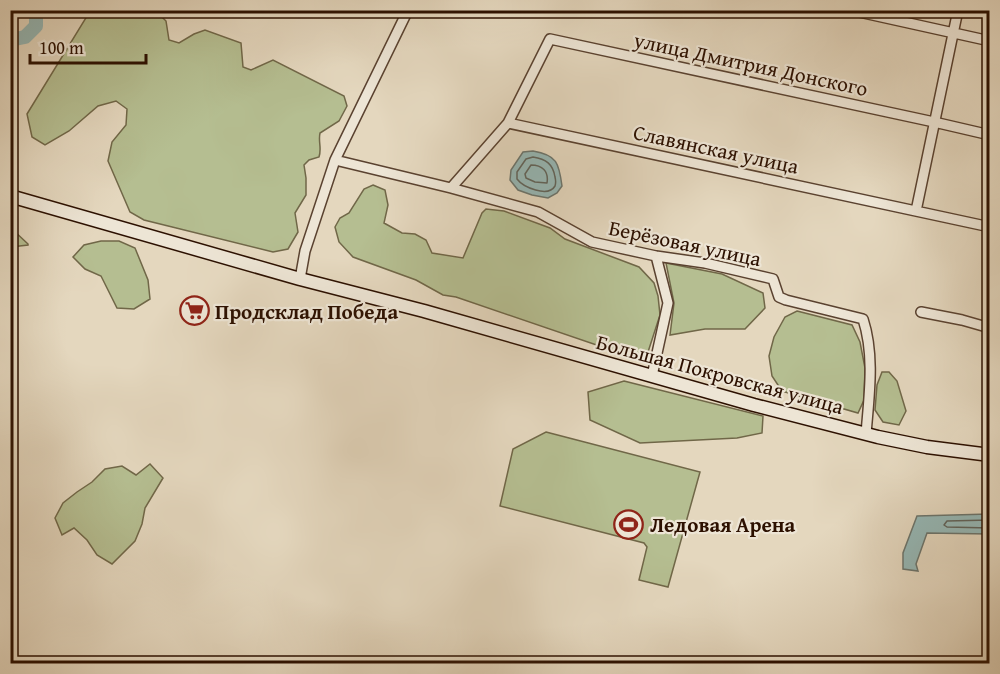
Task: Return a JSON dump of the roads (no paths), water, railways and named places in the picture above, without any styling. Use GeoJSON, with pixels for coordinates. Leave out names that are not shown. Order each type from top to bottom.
{"type":"FeatureCollection","features":[{"type":"Feature","properties":{"kind":"main road","name":"Большая Покровская улица"},"geometry":{"type":"LineString","coordinates":[[10,196],[754,405],[927,447],[990,455]]}},
{"type":"Feature","properties":{"kind":"street"},"geometry":{"type":"LineString","coordinates":[[300,279],[305,252],[335,160],[408,10]]}},
{"type":"Feature","properties":{"kind":"street"},"geometry":{"type":"LineString","coordinates":[[850,10],[990,42]]}},
{"type":"Feature","properties":{"kind":"street"},"geometry":{"type":"LineString","coordinates":[[916,210],[958,10]]}},
{"type":"Feature","properties":{"kind":"street","name":"улица Дмитрия Донского"},"geometry":{"type":"LineString","coordinates":[[451,188],[508,123],[550,39],[990,135]]}},
{"type":"Feature","properties":{"kind":"street","name":"Славянская улица"},"geometry":{"type":"LineString","coordinates":[[508,123],[990,226]]}},
{"type":"Feature","properties":{"kind":"street"},"geometry":{"type":"LineString","coordinates":[[335,160],[451,188]]}},
{"type":"Feature","properties":{"kind":"street","name":"Берёзовая улица"},"geometry":{"type":"LineString","coordinates":[[451,188],[538,212],[592,242],[656,256],[705,263],[773,279],[780,297],[786,300],[863,319],[871,366],[866,434]]}},
{"type":"Feature","properties":{"kind":"street"},"geometry":{"type":"LineString","coordinates":[[652,376],[669,303],[656,256]]}},
{"type":"Feature","properties":{"kind":"street"},"geometry":{"type":"LineString","coordinates":[[921,312],[990,328]]}},
{"type":"Feature","properties":{"kind":"water"},"geometry":{"type":"Polygon","coordinates":[[[533,151],[552,158],[560,171],[562,186],[557,193],[548,198],[518,190],[510,180],[511,170],[523,152],[533,151]]]}},
{"type":"Feature","properties":{"kind":"water"},"geometry":{"type":"Polygon","coordinates":[[[989,514],[989,534],[927,533],[916,564],[918,571],[903,569],[903,553],[917,516],[989,514]]]}},
{"type":"Feature","properties":{"kind":"waterway"},"geometry":{"type":"LineString","coordinates":[[10,40],[25,37],[36,26],[36,10]]}},
{"type":"Feature","properties":{"kind":"place","name":"Продсклад Победа"},"geometry":{"type":"Point","coordinates":[194,311]}},
{"type":"Feature","properties":{"kind":"place","name":"Ледовая Арена"},"geometry":{"type":"Point","coordinates":[629,524]}}]}
